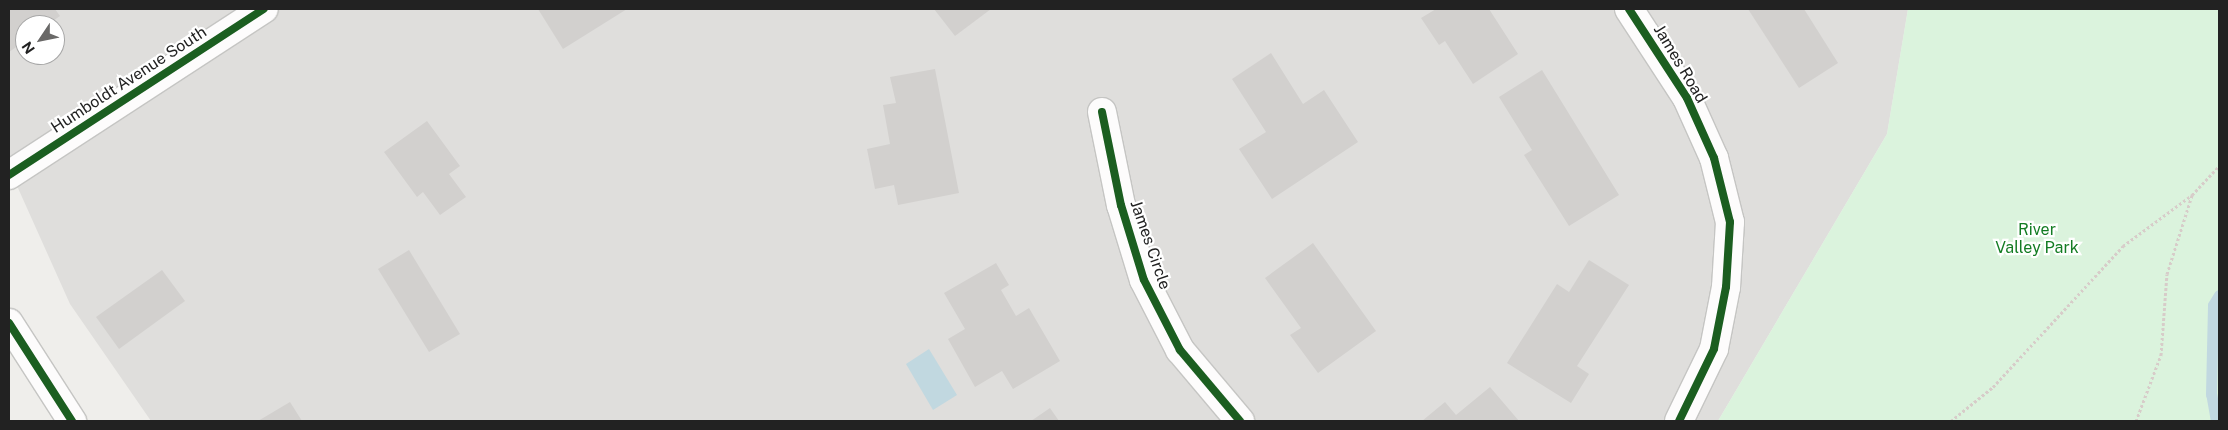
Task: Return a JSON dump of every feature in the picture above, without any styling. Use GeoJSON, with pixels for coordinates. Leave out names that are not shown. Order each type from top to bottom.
{"type":"FeatureCollection","features":[{"type":"Feature","properties":{"kind":"street","name":"Humboldt Avenue South"},"geometry":{"type":"LineString","coordinates":[[9,175],[264,9]]}},
{"type":"Feature","properties":{"kind":"street","name":"James Road"},"geometry":{"type":"LineString","coordinates":[[1629,9],[1687,98],[1714,158],[1730,222],[1726,287],[1714,349],[1679,421]]}},
{"type":"Feature","properties":{"kind":"street","name":"James Circle"},"geometry":{"type":"LineString","coordinates":[[1102,112],[1121,205],[1144,280],[1180,350],[1240,421]]}},
{"type":"Feature","properties":{"kind":"street"},"geometry":{"type":"LineString","coordinates":[[9,323],[72,421]]}},
{"type":"Feature","properties":{"kind":"path"},"geometry":{"type":"LineString","coordinates":[[1951,421],[1993,387],[2123,246],[2192,195],[2219,166]]}},
{"type":"Feature","properties":{"kind":"path"},"geometry":{"type":"LineString","coordinates":[[2136,421],[2161,355],[2167,274],[2192,195]]}},
{"type":"Feature","properties":{"kind":"shaded area"},"geometry":{"type":"Polygon","coordinates":[[[9,9],[1908,9],[1887,134],[1718,421],[151,421],[70,304],[9,168],[9,9]]]}},
{"type":"Feature","properties":{"kind":"green space","name":"River Valley Park"},"geometry":{"type":"Polygon","coordinates":[[[1908,9],[2219,9],[2219,421],[1718,421],[1887,134],[1908,9]]]}},
{"type":"Feature","properties":{"kind":"water"},"geometry":{"type":"Polygon","coordinates":[[[929,349],[957,395],[933,410],[906,364],[929,349]]]}},
{"type":"Feature","properties":{"kind":"building"},"geometry":{"type":"Polygon","coordinates":[[[9,9],[55,9],[59,15],[15,15],[15,48],[9,52],[9,9]]]}},
{"type":"Feature","properties":{"kind":"building"},"geometry":{"type":"Polygon","coordinates":[[[538,9],[627,9],[563,49],[538,9]]]}},
{"type":"Feature","properties":{"kind":"building"},"geometry":{"type":"Polygon","coordinates":[[[934,9],[991,9],[955,36],[934,9]]]}},
{"type":"Feature","properties":{"kind":"building"},"geometry":{"type":"Polygon","coordinates":[[[1436,9],[1489,9],[1518,54],[1473,84],[1445,41],[1439,45],[1421,18],[1436,9]]]}},
{"type":"Feature","properties":{"kind":"building"},"geometry":{"type":"Polygon","coordinates":[[[1748,9],[1804,9],[1838,63],[1799,88],[1748,9]]]}},
{"type":"Feature","properties":{"kind":"building"},"geometry":{"type":"Polygon","coordinates":[[[1271,53],[1303,104],[1324,90],[1358,142],[1272,199],[1239,149],[1266,132],[1232,79],[1271,53]]]}},
{"type":"Feature","properties":{"kind":"building"},"geometry":{"type":"Polygon","coordinates":[[[935,69],[959,193],[898,205],[894,185],[875,189],[867,149],[890,144],[883,105],[896,103],[890,77],[935,69]]]}},
{"type":"Feature","properties":{"kind":"building"},"geometry":{"type":"Polygon","coordinates":[[[1542,70],[1619,195],[1569,226],[1524,155],[1532,150],[1499,97],[1542,70]]]}},
{"type":"Feature","properties":{"kind":"building"},"geometry":{"type":"Polygon","coordinates":[[[427,121],[460,166],[449,174],[466,197],[440,215],[423,192],[417,197],[384,152],[427,121]]]}},
{"type":"Feature","properties":{"kind":"building"},"geometry":{"type":"Polygon","coordinates":[[[1313,243],[1376,331],[1318,373],[1290,335],[1301,328],[1265,278],[1313,243]]]}},
{"type":"Feature","properties":{"kind":"building"},"geometry":{"type":"Polygon","coordinates":[[[409,250],[460,334],[429,352],[378,269],[409,250]]]}},
{"type":"Feature","properties":{"kind":"building"},"geometry":{"type":"Polygon","coordinates":[[[1589,260],[1629,285],[1577,366],[1589,374],[1571,403],[1507,363],[1557,284],[1569,292],[1589,260]]]}},
{"type":"Feature","properties":{"kind":"building"},"geometry":{"type":"Polygon","coordinates":[[[996,263],[1009,285],[1001,290],[1016,316],[1029,308],[1060,361],[1013,389],[1002,371],[975,387],[948,339],[965,329],[944,293],[996,263]]]}},
{"type":"Feature","properties":{"kind":"building"},"geometry":{"type":"Polygon","coordinates":[[[162,270],[185,301],[119,349],[96,317],[162,270]]]}},
{"type":"Feature","properties":{"kind":"building"},"geometry":{"type":"Polygon","coordinates":[[[1490,387],[1519,421],[1422,421],[1445,402],[1456,415],[1490,387]]]}},
{"type":"Feature","properties":{"kind":"building"},"geometry":{"type":"Polygon","coordinates":[[[290,402],[302,421],[258,421],[290,402]]]}},
{"type":"Feature","properties":{"kind":"building"},"geometry":{"type":"Polygon","coordinates":[[[1050,408],[1059,421],[1031,421],[1050,408]]]}},
{"type":"Feature","properties":{"kind":"waterway"},"geometry":{"type":"LineString","coordinates":[[2216,421],[2211,394],[2213,305],[2219,295]]}},
{"type":"Feature","properties":{"kind":"cycle path"},"geometry":{"type":"LineString","coordinates":[[9,175],[264,9]]}},
{"type":"Feature","properties":{"kind":"cycle path"},"geometry":{"type":"LineString","coordinates":[[1629,9],[1687,98],[1714,158],[1730,222],[1726,287],[1714,349],[1679,421]]}},
{"type":"Feature","properties":{"kind":"cycle path"},"geometry":{"type":"LineString","coordinates":[[1102,112],[1121,205],[1144,280],[1180,350],[1240,421]]}},
{"type":"Feature","properties":{"kind":"cycle path"},"geometry":{"type":"LineString","coordinates":[[9,323],[72,421]]}}]}
